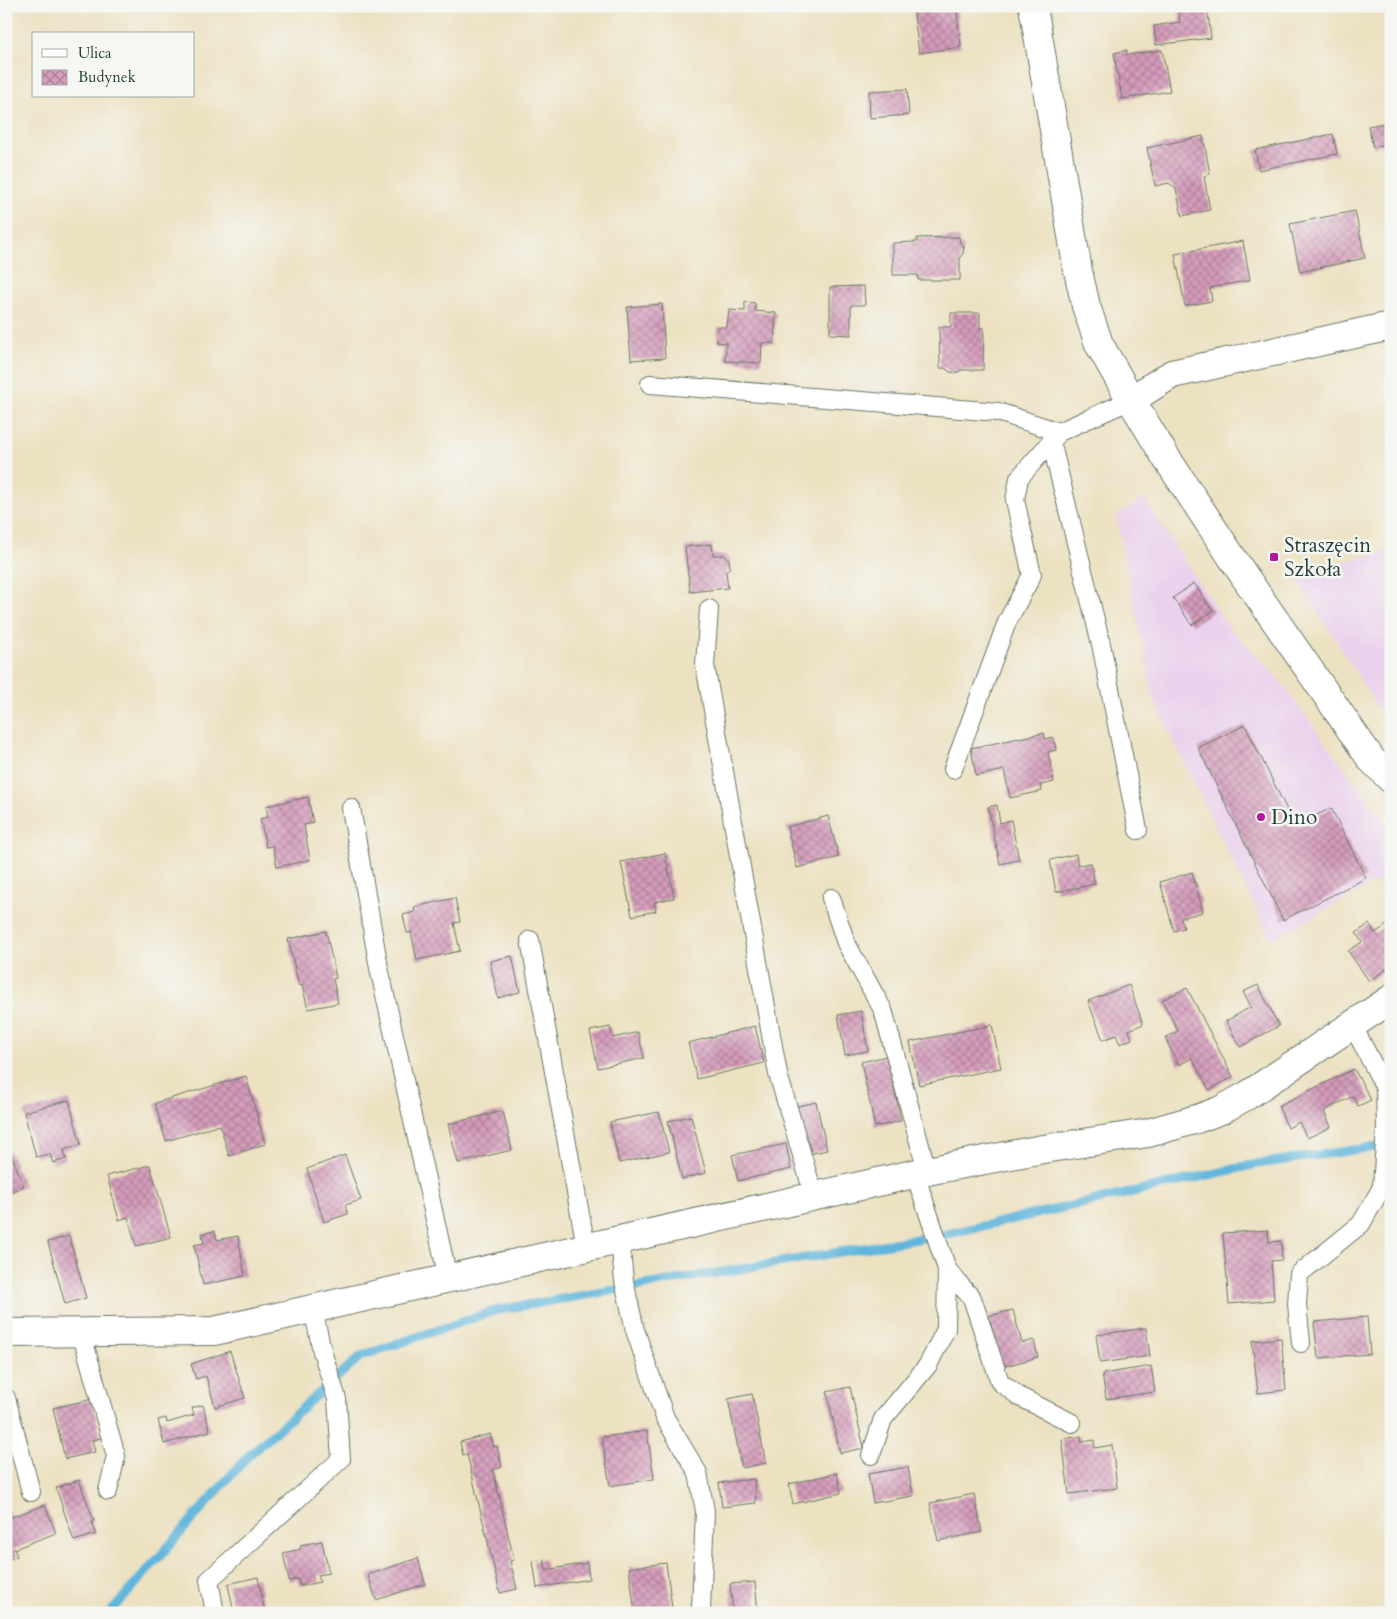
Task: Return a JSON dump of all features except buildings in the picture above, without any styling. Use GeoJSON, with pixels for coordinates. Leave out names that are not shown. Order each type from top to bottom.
{"type":"FeatureCollection","features":[{"type":"Feature","properties":{"kind":"street"},"geometry":{"type":"LineString","coordinates":[[1033,6],[1078,271],[1086,306],[1100,344],[1170,464],[1338,713],[1371,759],[1391,779]]}},
{"type":"Feature","properties":{"kind":"street"},"geometry":{"type":"LineString","coordinates":[[1131,400],[1172,374],[1391,326]]}},
{"type":"Feature","properties":{"kind":"street"},"geometry":{"type":"LineString","coordinates":[[6,1333],[214,1331],[921,1172],[1043,1149],[1148,1133],[1221,1110],[1248,1095],[1391,999]]}},
{"type":"Feature","properties":{"kind":"lane"},"geometry":{"type":"LineString","coordinates":[[650,384],[998,412],[1055,437]]}},
{"type":"Feature","properties":{"kind":"lane"},"geometry":{"type":"LineString","coordinates":[[953,769],[1007,622],[1032,575],[1014,500],[1019,478],[1055,437],[1131,400]]}},
{"type":"Feature","properties":{"kind":"lane"},"geometry":{"type":"LineString","coordinates":[[1055,437],[1138,830]]}},
{"type":"Feature","properties":{"kind":"lane"},"geometry":{"type":"LineString","coordinates":[[709,609],[705,665],[778,1074],[814,1196]]}},
{"type":"Feature","properties":{"kind":"lane"},"geometry":{"type":"LineString","coordinates":[[351,808],[379,968],[448,1278]]}},
{"type":"Feature","properties":{"kind":"lane"},"geometry":{"type":"LineString","coordinates":[[831,898],[846,943],[883,1010],[921,1172],[928,1210],[946,1263],[960,1285],[972,1298],[1000,1382],[1020,1397],[1072,1423]]}},
{"type":"Feature","properties":{"kind":"lane"},"geometry":{"type":"LineString","coordinates":[[530,940],[586,1247]]}},
{"type":"Feature","properties":{"kind":"lane"},"geometry":{"type":"LineString","coordinates":[[1301,1342],[1297,1304],[1299,1274],[1361,1224],[1382,1187],[1386,1128],[1385,1088],[1352,1024]]}},
{"type":"Feature","properties":{"kind":"lane"},"geometry":{"type":"LineString","coordinates":[[620,1240],[624,1282],[635,1330],[665,1418],[698,1473],[705,1511],[701,1609]]}},
{"type":"Feature","properties":{"kind":"lane"},"geometry":{"type":"LineString","coordinates":[[871,1455],[883,1419],[928,1364],[946,1329],[946,1263]]}},
{"type":"Feature","properties":{"kind":"lane"},"geometry":{"type":"LineString","coordinates":[[215,1613],[209,1580],[341,1460],[337,1399],[322,1351],[313,1309]]}},
{"type":"Feature","properties":{"kind":"lane"},"geometry":{"type":"LineString","coordinates":[[81,1332],[116,1456],[108,1491]]}},
{"type":"Feature","properties":{"kind":"lane"},"geometry":{"type":"LineString","coordinates":[[6,1398],[30,1492]]}},
{"type":"Feature","properties":{"kind":"shaded area"},"geometry":{"type":"Polygon","coordinates":[[[1143,498],[1228,626],[1281,682],[1391,831],[1391,874],[1271,940],[1154,701],[1116,516],[1143,498]]]}},
{"type":"Feature","properties":{"kind":"shaded area"},"geometry":{"type":"Polygon","coordinates":[[[1391,550],[1391,729],[1294,574],[1391,550]]]}},
{"type":"Feature","properties":{"kind":"waterway"},"geometry":{"type":"LineString","coordinates":[[110,1613],[248,1456],[361,1356],[497,1310],[947,1234],[1257,1164],[1388,1145]]}},
{"type":"Feature","properties":{"kind":"place","name":"Straszęcin Szkoła"},"geometry":{"type":"Point","coordinates":[1274,557]}},
{"type":"Feature","properties":{"kind":"place","name":"Dino"},"geometry":{"type":"Point","coordinates":[1261,817]}}]}
